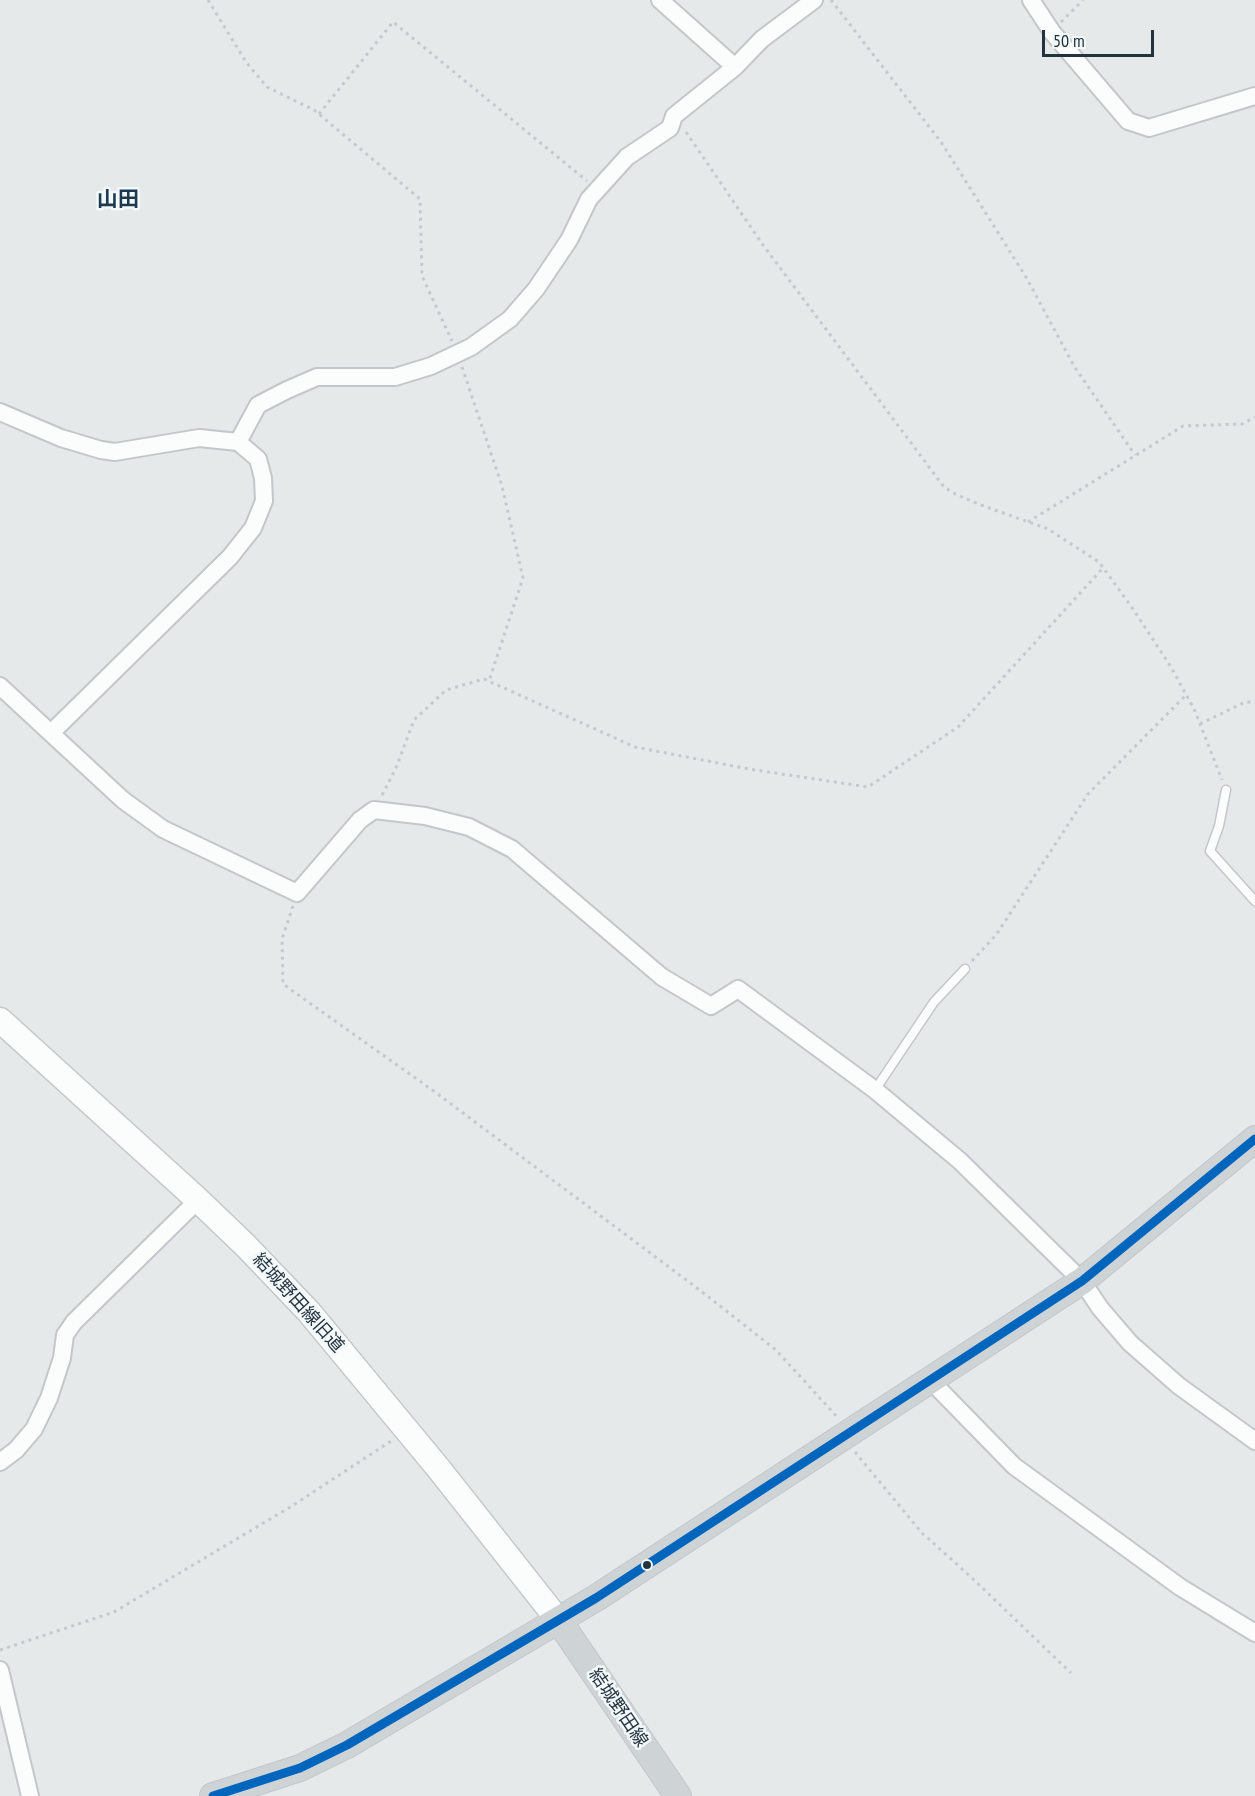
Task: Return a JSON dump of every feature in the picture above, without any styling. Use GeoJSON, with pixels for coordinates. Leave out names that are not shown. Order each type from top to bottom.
{"type":"FeatureCollection","features":[{"type":"Feature","properties":{"kind":"main road"},"geometry":{"type":"LineString","coordinates":[[213,1796],[300,1768],[338,1750],[559,1621],[1082,1281],[1255,1139]]}},
{"type":"Feature","properties":{"kind":"main road","name":"結城野田線"},"geometry":{"type":"LineString","coordinates":[[559,1621],[678,1796]]}},
{"type":"Feature","properties":{"kind":"street"},"geometry":{"type":"LineString","coordinates":[[660,0],[735,67]]}},
{"type":"Feature","properties":{"kind":"street"},"geometry":{"type":"LineString","coordinates":[[238,442],[258,405],[317,377],[395,377],[431,366],[471,347],[510,319],[536,289],[569,240],[589,199],[627,156],[670,128],[674,116],[735,67],[762,39],[814,0]]}},
{"type":"Feature","properties":{"kind":"street"},"geometry":{"type":"LineString","coordinates":[[1031,0],[1052,32],[1128,121],[1149,128],[1255,96]]}},
{"type":"Feature","properties":{"kind":"street"},"geometry":{"type":"LineString","coordinates":[[0,412],[61,438],[115,452],[199,438],[238,442],[258,459],[263,478],[264,501],[253,528],[230,556],[52,732]]}},
{"type":"Feature","properties":{"kind":"street"},"geometry":{"type":"LineString","coordinates":[[0,686],[123,800],[163,830],[297,893],[360,820],[374,810],[425,816],[469,827],[512,849],[662,977],[711,1006],[738,989],[875,1090],[960,1161],[1082,1281],[1100,1308],[1130,1343],[1179,1386],[1255,1441]]}},
{"type":"Feature","properties":{"kind":"street","name":"結城野田線旧道"},"geometry":{"type":"LineString","coordinates":[[0,1020],[198,1200],[309,1312],[407,1430],[559,1621]]}},
{"type":"Feature","properties":{"kind":"street"},"geometry":{"type":"LineString","coordinates":[[0,1462],[16,1450],[34,1429],[49,1398],[62,1358],[65,1335],[74,1322],[198,1200]]}},
{"type":"Feature","properties":{"kind":"street"},"geometry":{"type":"LineString","coordinates":[[930,1380],[1014,1466],[1180,1587],[1255,1633]]}},
{"type":"Feature","properties":{"kind":"street"},"geometry":{"type":"LineString","coordinates":[[0,1670],[5,1713],[30,1796]]}},
{"type":"Feature","properties":{"kind":"lane"},"geometry":{"type":"LineString","coordinates":[[1226,790],[1219,826],[1210,851],[1255,901]]}},
{"type":"Feature","properties":{"kind":"lane"},"geometry":{"type":"LineString","coordinates":[[875,1090],[934,1002],[965,969]]}},
{"type":"Feature","properties":{"kind":"path"},"geometry":{"type":"LineString","coordinates":[[208,0],[246,62],[267,87],[319,114],[420,199],[422,276],[458,353],[502,486],[523,578],[489,681]]}},
{"type":"Feature","properties":{"kind":"path"},"geometry":{"type":"LineString","coordinates":[[831,0],[941,142],[1026,277],[1074,366],[1135,455]]}},
{"type":"Feature","properties":{"kind":"path"},"geometry":{"type":"LineString","coordinates":[[1052,32],[1083,0]]}},
{"type":"Feature","properties":{"kind":"path"},"geometry":{"type":"LineString","coordinates":[[319,114],[393,22],[597,189]]}},
{"type":"Feature","properties":{"kind":"path"},"geometry":{"type":"LineString","coordinates":[[674,116],[763,245],[944,487],[981,505],[1048,530],[1099,562],[1152,638],[1186,695],[1226,790]]}},
{"type":"Feature","properties":{"kind":"path"},"geometry":{"type":"LineString","coordinates":[[1028,522],[1183,426],[1242,424],[1255,417]]}},
{"type":"Feature","properties":{"kind":"path"},"geometry":{"type":"LineString","coordinates":[[374,810],[396,768],[414,720],[446,690],[484,678],[635,747],[749,769],[868,787],[958,727],[1103,568]]}},
{"type":"Feature","properties":{"kind":"path"},"geometry":{"type":"LineString","coordinates":[[965,969],[996,935],[1088,794],[1186,695]]}},
{"type":"Feature","properties":{"kind":"path"},"geometry":{"type":"LineString","coordinates":[[1200,724],[1245,702],[1255,702]]}},
{"type":"Feature","properties":{"kind":"path"},"geometry":{"type":"LineString","coordinates":[[297,893],[282,939],[283,984],[435,1092],[776,1350],[922,1533],[1071,1673]]}},
{"type":"Feature","properties":{"kind":"path"},"geometry":{"type":"LineString","coordinates":[[0,1650],[114,1612],[292,1506],[407,1430]]}},
{"type":"Feature","properties":{"kind":"transit line"},"geometry":{"type":"LineString","coordinates":[[213,1796],[300,1768],[347,1745],[596,1598],[1082,1281],[1255,1139]]}},
{"type":"Feature","properties":{"kind":"district","name":"山田"},"geometry":{"type":"Point","coordinates":[118,200]}}]}
